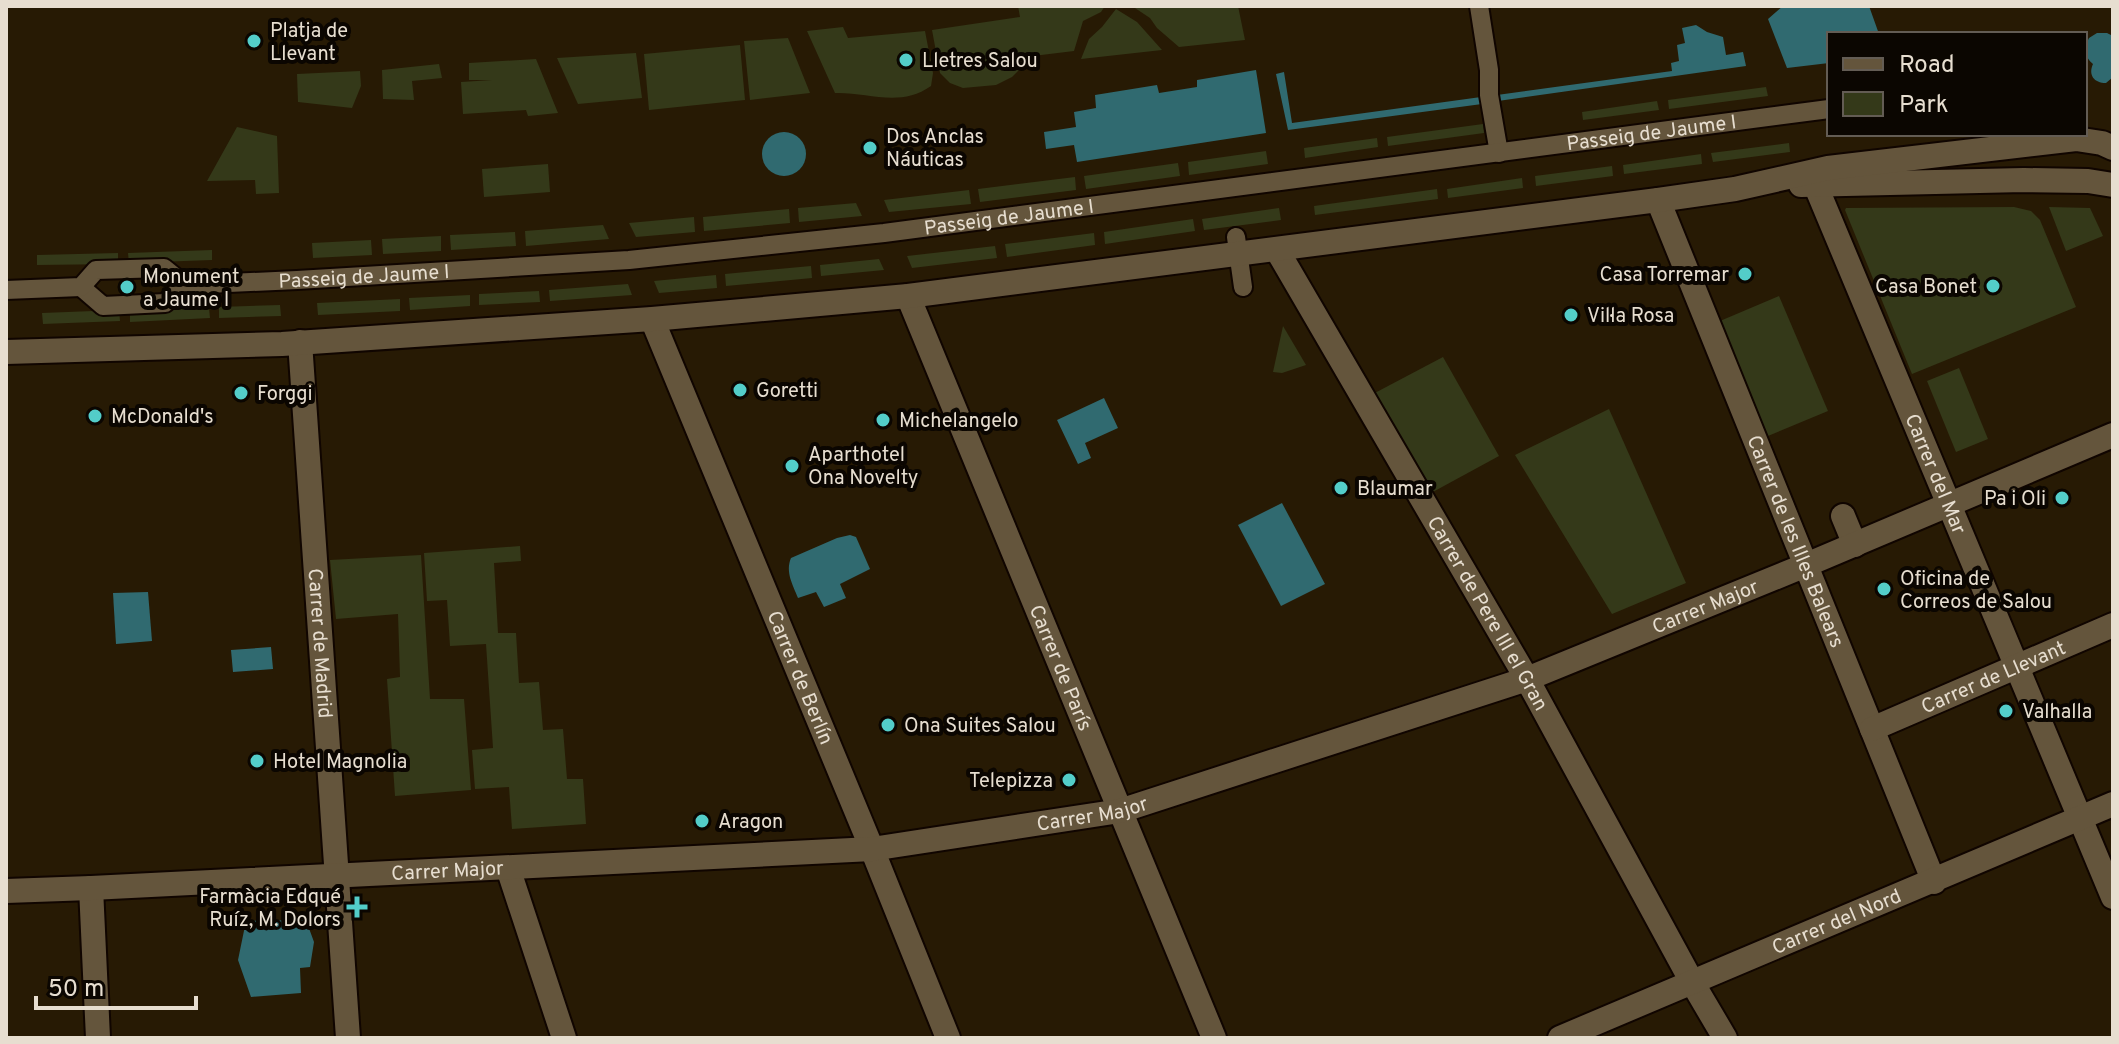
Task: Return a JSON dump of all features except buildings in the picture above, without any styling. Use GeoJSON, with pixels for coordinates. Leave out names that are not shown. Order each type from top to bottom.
{"type":"FeatureCollection","features":[{"type":"Feature","properties":{"kind":"street"},"geometry":{"type":"LineString","coordinates":[[1479,6],[1499,153]]}},
{"type":"Feature","properties":{"kind":"street","name":"Passeig de Jaume I"},"geometry":{"type":"LineString","coordinates":[[6,290],[81,287],[103,306],[165,303],[185,285],[629,260],[884,233],[1827,109]]}},
{"type":"Feature","properties":{"kind":"street"},"geometry":{"type":"LineString","coordinates":[[6,352],[300,342],[652,319],[908,296],[1237,246],[1277,250],[1658,200],[1735,189],[1828,168],[2076,139],[2113,148]]}},
{"type":"Feature","properties":{"kind":"street"},"geometry":{"type":"LineString","coordinates":[[1823,189],[1823,179],[1840,172],[1940,170],[1996,161],[2046,143]]}},
{"type":"Feature","properties":{"kind":"street"},"geometry":{"type":"LineString","coordinates":[[1823,189],[2024,180],[2088,181],[2113,185]]}},
{"type":"Feature","properties":{"kind":"street"},"geometry":{"type":"LineString","coordinates":[[1735,189],[2113,193]]}},
{"type":"Feature","properties":{"kind":"street","name":"Carrer del Mar"},"geometry":{"type":"LineString","coordinates":[[1823,189],[2113,897]]}},
{"type":"Feature","properties":{"kind":"street","name":"Carrer de les Illes Balears"},"geometry":{"type":"LineString","coordinates":[[1658,200],[1934,882]]}},
{"type":"Feature","properties":{"kind":"street"},"geometry":{"type":"LineString","coordinates":[[1237,246],[1243,287]]}},
{"type":"Feature","properties":{"kind":"street","name":"Carrer de Pere III el Gran"},"geometry":{"type":"LineString","coordinates":[[1277,250],[1527,679],[1692,982]]}},
{"type":"Feature","properties":{"kind":"street","name":"Passeig de Jaume I"},"geometry":{"type":"LineString","coordinates":[[81,287],[96,270],[164,268],[185,285]]}},
{"type":"Feature","properties":{"kind":"street","name":"Carrer de París"},"geometry":{"type":"LineString","coordinates":[[908,296],[1214,1038]]}},
{"type":"Feature","properties":{"kind":"street","name":"Carrer de Berlín"},"geometry":{"type":"LineString","coordinates":[[652,319],[948,1038]]}},
{"type":"Feature","properties":{"kind":"street","name":"Carrer de Madrid"},"geometry":{"type":"LineString","coordinates":[[300,342],[348,1038]]}},
{"type":"Feature","properties":{"kind":"street","name":"Carrer Major"},"geometry":{"type":"LineString","coordinates":[[6,891],[872,849],[1120,811],[1527,679],[2113,435]]}},
{"type":"Feature","properties":{"kind":"street"},"geometry":{"type":"LineString","coordinates":[[1843,516],[1855,545]]}},
{"type":"Feature","properties":{"kind":"street","name":"Carrer de Llevant"},"geometry":{"type":"LineString","coordinates":[[1872,729],[2113,625]]}},
{"type":"Feature","properties":{"kind":"street","name":"Carrer del Nord"},"geometry":{"type":"LineString","coordinates":[[1560,1038],[2113,804]]}},
{"type":"Feature","properties":{"kind":"street"},"geometry":{"type":"LineString","coordinates":[[508,868],[564,1038]]}},
{"type":"Feature","properties":{"kind":"street"},"geometry":{"type":"LineString","coordinates":[[91,888],[98,1038]]}},
{"type":"Feature","properties":{"kind":"street"},"geometry":{"type":"LineString","coordinates":[[1692,982],[1725,1038]]}},
{"type":"Feature","properties":{"kind":"green space"},"geometry":{"type":"Polygon","coordinates":[[[1018,6],[1105,6],[1101,12],[1083,21],[1074,51],[1033,56],[1012,77],[996,85],[963,88],[950,83],[940,73],[932,30],[1020,17],[1018,6]]]}},
{"type":"Feature","properties":{"kind":"green space"},"geometry":{"type":"Polygon","coordinates":[[[1132,6],[1238,6],[1245,40],[1179,47],[1150,18],[1132,6]]]}},
{"type":"Feature","properties":{"kind":"green space"},"geometry":{"type":"Polygon","coordinates":[[[1116,9],[1137,22],[1162,50],[1081,59],[1089,39],[1116,9]]]}},
{"type":"Feature","properties":{"kind":"green space"},"geometry":{"type":"Polygon","coordinates":[[[843,27],[848,38],[925,31],[933,73],[931,86],[919,93],[896,98],[835,93],[807,31],[843,27]]]}},
{"type":"Feature","properties":{"kind":"green space"},"geometry":{"type":"Polygon","coordinates":[[[788,38],[810,93],[750,100],[744,41],[788,38]]]}},
{"type":"Feature","properties":{"kind":"green space"},"geometry":{"type":"Polygon","coordinates":[[[740,45],[745,100],[649,110],[644,54],[740,45]]]}},
{"type":"Feature","properties":{"kind":"green space"},"geometry":{"type":"Polygon","coordinates":[[[636,53],[642,98],[578,104],[557,58],[636,53]]]}},
{"type":"Feature","properties":{"kind":"green space"},"geometry":{"type":"Polygon","coordinates":[[[536,59],[558,113],[528,116],[526,110],[463,114],[461,82],[492,80],[469,80],[469,63],[536,59]]]}},
{"type":"Feature","properties":{"kind":"green space"},"geometry":{"type":"Polygon","coordinates":[[[439,64],[442,78],[412,81],[414,100],[383,99],[382,70],[439,64]]]}},
{"type":"Feature","properties":{"kind":"green space"},"geometry":{"type":"Polygon","coordinates":[[[360,71],[361,86],[352,108],[298,102],[297,74],[360,71]]]}},
{"type":"Feature","properties":{"kind":"green space"},"geometry":{"type":"Polygon","coordinates":[[[1766,87],[1768,96],[1669,109],[1668,100],[1766,87]]]}},
{"type":"Feature","properties":{"kind":"green space"},"geometry":{"type":"Polygon","coordinates":[[[1657,101],[1659,110],[1583,120],[1582,112],[1657,101]]]}},
{"type":"Feature","properties":{"kind":"green space"},"geometry":{"type":"Polygon","coordinates":[[[1483,124],[1484,133],[1388,146],[1387,137],[1483,124]]]}},
{"type":"Feature","properties":{"kind":"green space"},"geometry":{"type":"Polygon","coordinates":[[[237,127],[277,136],[279,193],[256,194],[255,180],[207,181],[237,127]]]}},
{"type":"Feature","properties":{"kind":"green space"},"geometry":{"type":"Polygon","coordinates":[[[1377,138],[1378,147],[1305,158],[1304,148],[1377,138]]]}},
{"type":"Feature","properties":{"kind":"green space"},"geometry":{"type":"Polygon","coordinates":[[[1789,143],[1790,152],[1713,162],[1711,153],[1789,143]]]}},
{"type":"Feature","properties":{"kind":"green space"},"geometry":{"type":"Polygon","coordinates":[[[1266,151],[1268,164],[1189,175],[1188,162],[1266,151]]]}},
{"type":"Feature","properties":{"kind":"green space"},"geometry":{"type":"Polygon","coordinates":[[[1701,154],[1702,164],[1624,174],[1623,165],[1701,154]]]}},
{"type":"Feature","properties":{"kind":"green space"},"geometry":{"type":"Polygon","coordinates":[[[1178,163],[1180,176],[1086,189],[1084,176],[1178,163]]]}},
{"type":"Feature","properties":{"kind":"green space"},"geometry":{"type":"Polygon","coordinates":[[[548,164],[550,192],[484,197],[482,169],[548,164]]]}},
{"type":"Feature","properties":{"kind":"green space"},"geometry":{"type":"Polygon","coordinates":[[[1612,166],[1613,176],[1536,186],[1535,176],[1612,166]]]}},
{"type":"Feature","properties":{"kind":"green space"},"geometry":{"type":"Polygon","coordinates":[[[1075,177],[1076,190],[980,202],[978,189],[1075,177]]]}},
{"type":"Feature","properties":{"kind":"green space"},"geometry":{"type":"Polygon","coordinates":[[[1522,178],[1523,188],[1448,198],[1447,189],[1522,178]]]}},
{"type":"Feature","properties":{"kind":"green space"},"geometry":{"type":"Polygon","coordinates":[[[1437,189],[1438,199],[1315,215],[1314,206],[1437,189]]]}},
{"type":"Feature","properties":{"kind":"green space"},"geometry":{"type":"Polygon","coordinates":[[[969,190],[971,204],[889,212],[884,200],[969,190]]]}},
{"type":"Feature","properties":{"kind":"green space"},"geometry":{"type":"Polygon","coordinates":[[[856,203],[862,216],[799,222],[798,208],[856,203]]]}},
{"type":"Feature","properties":{"kind":"green space"},"geometry":{"type":"Polygon","coordinates":[[[2014,207],[2031,211],[2040,220],[2076,307],[1912,374],[1846,208],[2014,207]]]}},
{"type":"Feature","properties":{"kind":"green space"},"geometry":{"type":"Polygon","coordinates":[[[2049,207],[2090,208],[2103,236],[2066,251],[2049,207]]]}},
{"type":"Feature","properties":{"kind":"green space"},"geometry":{"type":"Polygon","coordinates":[[[1279,208],[1281,220],[1204,230],[1202,219],[1279,208]]]}},
{"type":"Feature","properties":{"kind":"green space"},"geometry":{"type":"Polygon","coordinates":[[[789,209],[790,223],[704,231],[703,217],[789,209]]]}},
{"type":"Feature","properties":{"kind":"green space"},"geometry":{"type":"Polygon","coordinates":[[[694,217],[695,232],[636,237],[629,223],[694,217]]]}},
{"type":"Feature","properties":{"kind":"green space"},"geometry":{"type":"Polygon","coordinates":[[[1193,219],[1195,231],[1105,244],[1104,232],[1193,219]]]}},
{"type":"Feature","properties":{"kind":"green space"},"geometry":{"type":"Polygon","coordinates":[[[603,225],[609,239],[526,246],[525,231],[603,225]]]}},
{"type":"Feature","properties":{"kind":"green space"},"geometry":{"type":"Polygon","coordinates":[[[515,232],[516,246],[451,250],[450,235],[515,232]]]}},
{"type":"Feature","properties":{"kind":"green space"},"geometry":{"type":"Polygon","coordinates":[[[1094,233],[1095,245],[1007,257],[1005,244],[1094,233]]]}},
{"type":"Feature","properties":{"kind":"green space"},"geometry":{"type":"Polygon","coordinates":[[[441,236],[441,251],[383,254],[382,239],[441,236]]]}},
{"type":"Feature","properties":{"kind":"green space"},"geometry":{"type":"Polygon","coordinates":[[[371,240],[372,255],[313,258],[312,243],[371,240]]]}},
{"type":"Feature","properties":{"kind":"green space"},"geometry":{"type":"Polygon","coordinates":[[[995,246],[997,258],[912,268],[907,256],[995,246]]]}},
{"type":"Feature","properties":{"kind":"green space"},"geometry":{"type":"Polygon","coordinates":[[[212,250],[212,260],[129,263],[128,253],[212,250]]]}},
{"type":"Feature","properties":{"kind":"green space"},"geometry":{"type":"Polygon","coordinates":[[[118,253],[118,264],[37,265],[37,255],[118,253]]]}},
{"type":"Feature","properties":{"kind":"green space"},"geometry":{"type":"Polygon","coordinates":[[[879,259],[884,270],[821,276],[820,265],[879,259]]]}},
{"type":"Feature","properties":{"kind":"green space"},"geometry":{"type":"Polygon","coordinates":[[[811,266],[812,278],[726,286],[725,274],[811,266]]]}},
{"type":"Feature","properties":{"kind":"green space"},"geometry":{"type":"Polygon","coordinates":[[[716,275],[717,288],[659,293],[654,281],[716,275]]]}},
{"type":"Feature","properties":{"kind":"green space"},"geometry":{"type":"Polygon","coordinates":[[[628,284],[632,295],[550,301],[549,290],[628,284]]]}},
{"type":"Feature","properties":{"kind":"green space"},"geometry":{"type":"Polygon","coordinates":[[[539,291],[540,302],[479,305],[479,294],[539,291]]]}},
{"type":"Feature","properties":{"kind":"green space"},"geometry":{"type":"Polygon","coordinates":[[[470,295],[470,306],[410,310],[409,298],[470,295]]]}},
{"type":"Feature","properties":{"kind":"green space"},"geometry":{"type":"Polygon","coordinates":[[[1779,296],[1828,411],[1768,436],[1720,321],[1779,296]]]}},
{"type":"Feature","properties":{"kind":"green space"},"geometry":{"type":"Polygon","coordinates":[[[400,299],[400,311],[318,315],[317,303],[400,299]]]}},
{"type":"Feature","properties":{"kind":"green space"},"geometry":{"type":"Polygon","coordinates":[[[280,305],[281,316],[219,318],[219,307],[280,305]]]}},
{"type":"Feature","properties":{"kind":"green space"},"geometry":{"type":"Polygon","coordinates":[[[209,308],[210,318],[130,322],[130,311],[209,308]]]}},
{"type":"Feature","properties":{"kind":"green space"},"geometry":{"type":"Polygon","coordinates":[[[119,310],[120,321],[43,324],[42,313],[119,310]]]}},
{"type":"Feature","properties":{"kind":"green space"},"geometry":{"type":"Polygon","coordinates":[[[1283,326],[1306,365],[1282,373],[1273,372],[1283,326]]]}},
{"type":"Feature","properties":{"kind":"green space"},"geometry":{"type":"Polygon","coordinates":[[[1443,357],[1499,456],[1431,493],[1371,395],[1443,357]]]}},
{"type":"Feature","properties":{"kind":"green space"},"geometry":{"type":"Polygon","coordinates":[[[1959,368],[1988,439],[1956,452],[1927,381],[1959,368]]]}},
{"type":"Feature","properties":{"kind":"green space"},"geometry":{"type":"Polygon","coordinates":[[[1609,409],[1686,583],[1612,614],[1515,455],[1609,409]]]}},
{"type":"Feature","properties":{"kind":"green space"},"geometry":{"type":"Polygon","coordinates":[[[520,546],[521,561],[494,563],[498,633],[516,633],[519,683],[539,682],[543,730],[563,729],[567,779],[583,779],[586,824],[512,829],[509,787],[475,789],[472,750],[493,748],[486,644],[450,646],[447,600],[427,601],[424,553],[520,546]]]}},
{"type":"Feature","properties":{"kind":"green space"},"geometry":{"type":"Polygon","coordinates":[[[421,555],[430,699],[464,699],[471,790],[395,796],[387,679],[400,677],[398,614],[336,619],[330,560],[421,555]]]}},
{"type":"Feature","properties":{"kind":"water"},"geometry":{"type":"Polygon","coordinates":[[[1783,6],[1869,6],[1878,32],[1827,32],[1827,63],[1787,68],[1768,19],[1783,6]]]}},
{"type":"Feature","properties":{"kind":"water"},"geometry":{"type":"Polygon","coordinates":[[[1696,25],[1723,37],[1726,55],[1743,52],[1746,66],[1498,101],[1497,95],[1672,71],[1671,63],[1679,61],[1677,45],[1685,43],[1682,28],[1696,25]]]}},
{"type":"Feature","properties":{"kind":"water"},"geometry":{"type":"Polygon","coordinates":[[[2097,33],[2113,36],[2113,77],[2106,83],[2093,78],[2093,64],[2087,55],[2089,38],[2097,33]]]}},
{"type":"Feature","properties":{"kind":"water"},"geometry":{"type":"Polygon","coordinates":[[[1256,70],[1266,133],[1077,162],[1074,145],[1046,149],[1044,132],[1076,127],[1074,112],[1096,108],[1095,95],[1157,85],[1159,93],[1197,87],[1197,80],[1256,70]]]}},
{"type":"Feature","properties":{"kind":"water"},"geometry":{"type":"Polygon","coordinates":[[[1284,72],[1292,123],[1481,97],[1482,104],[1288,130],[1276,74],[1284,72]]]}},
{"type":"Feature","properties":{"kind":"water"},"geometry":{"type":"Polygon","coordinates":[[[784,132],[800,138],[806,154],[800,170],[784,176],[768,170],[762,154],[768,138],[784,132]]]}},
{"type":"Feature","properties":{"kind":"water"},"geometry":{"type":"Polygon","coordinates":[[[1104,398],[1118,428],[1085,443],[1091,458],[1078,464],[1057,420],[1104,398]]]}},
{"type":"Feature","properties":{"kind":"water"},"geometry":{"type":"Polygon","coordinates":[[[1282,503],[1325,584],[1281,606],[1238,525],[1282,503]]]}},
{"type":"Feature","properties":{"kind":"water"},"geometry":{"type":"Polygon","coordinates":[[[850,535],[856,537],[870,569],[840,584],[846,598],[824,607],[816,592],[798,598],[789,573],[791,558],[850,535]]]}},
{"type":"Feature","properties":{"kind":"water"},"geometry":{"type":"Polygon","coordinates":[[[148,592],[152,641],[116,644],[113,593],[148,592]]]}},
{"type":"Feature","properties":{"kind":"water"},"geometry":{"type":"Polygon","coordinates":[[[271,647],[273,669],[233,672],[231,650],[271,647]]]}},
{"type":"Feature","properties":{"kind":"water"},"geometry":{"type":"Polygon","coordinates":[[[306,920],[314,942],[310,967],[300,968],[301,993],[251,997],[238,960],[246,921],[306,920]]]}},
{"type":"Feature","properties":{"kind":"place","name":"Platja de Llevant"},"geometry":{"type":"Point","coordinates":[254,41]}},
{"type":"Feature","properties":{"kind":"place","name":"Lletres Salou"},"geometry":{"type":"Point","coordinates":[906,60]}},
{"type":"Feature","properties":{"kind":"place","name":"Dos Anclas Náuticas"},"geometry":{"type":"Point","coordinates":[870,148]}},
{"type":"Feature","properties":{"kind":"place","name":"Casa Torremar"},"geometry":{"type":"Point","coordinates":[1745,274]}},
{"type":"Feature","properties":{"kind":"place","name":"Casa Bonet"},"geometry":{"type":"Point","coordinates":[1993,286]}},
{"type":"Feature","properties":{"kind":"place","name":"Monument a Jaume I"},"geometry":{"type":"Point","coordinates":[127,287]}},
{"type":"Feature","properties":{"kind":"place","name":"Vil·la Rosa"},"geometry":{"type":"Point","coordinates":[1571,315]}},
{"type":"Feature","properties":{"kind":"place","name":"Goretti"},"geometry":{"type":"Point","coordinates":[740,390]}},
{"type":"Feature","properties":{"kind":"place","name":"Forggi"},"geometry":{"type":"Point","coordinates":[241,393]}},
{"type":"Feature","properties":{"kind":"place","name":"McDonald's"},"geometry":{"type":"Point","coordinates":[95,416]}},
{"type":"Feature","properties":{"kind":"place","name":"Michelangelo"},"geometry":{"type":"Point","coordinates":[883,420]}},
{"type":"Feature","properties":{"kind":"place","name":"Aparthotel Ona Novelty"},"geometry":{"type":"Point","coordinates":[792,466]}},
{"type":"Feature","properties":{"kind":"place","name":"Blaumar"},"geometry":{"type":"Point","coordinates":[1341,488]}},
{"type":"Feature","properties":{"kind":"place","name":"Pa i Oli"},"geometry":{"type":"Point","coordinates":[2062,498]}},
{"type":"Feature","properties":{"kind":"place","name":"Oficina de Correos de Salou"},"geometry":{"type":"Point","coordinates":[1884,589]}},
{"type":"Feature","properties":{"kind":"place","name":"Valhalla"},"geometry":{"type":"Point","coordinates":[2006,711]}},
{"type":"Feature","properties":{"kind":"place","name":"Ona Suites Salou"},"geometry":{"type":"Point","coordinates":[888,725]}},
{"type":"Feature","properties":{"kind":"place","name":"Hotel Magnolia"},"geometry":{"type":"Point","coordinates":[257,761]}},
{"type":"Feature","properties":{"kind":"place","name":"Telepizza"},"geometry":{"type":"Point","coordinates":[1069,780]}},
{"type":"Feature","properties":{"kind":"place","name":"Aragon"},"geometry":{"type":"Point","coordinates":[702,821]}},
{"type":"Feature","properties":{"kind":"place","name":"Farmàcia Edqué Ruíz, M. Dolors"},"geometry":{"type":"Point","coordinates":[357,907]}}]}
